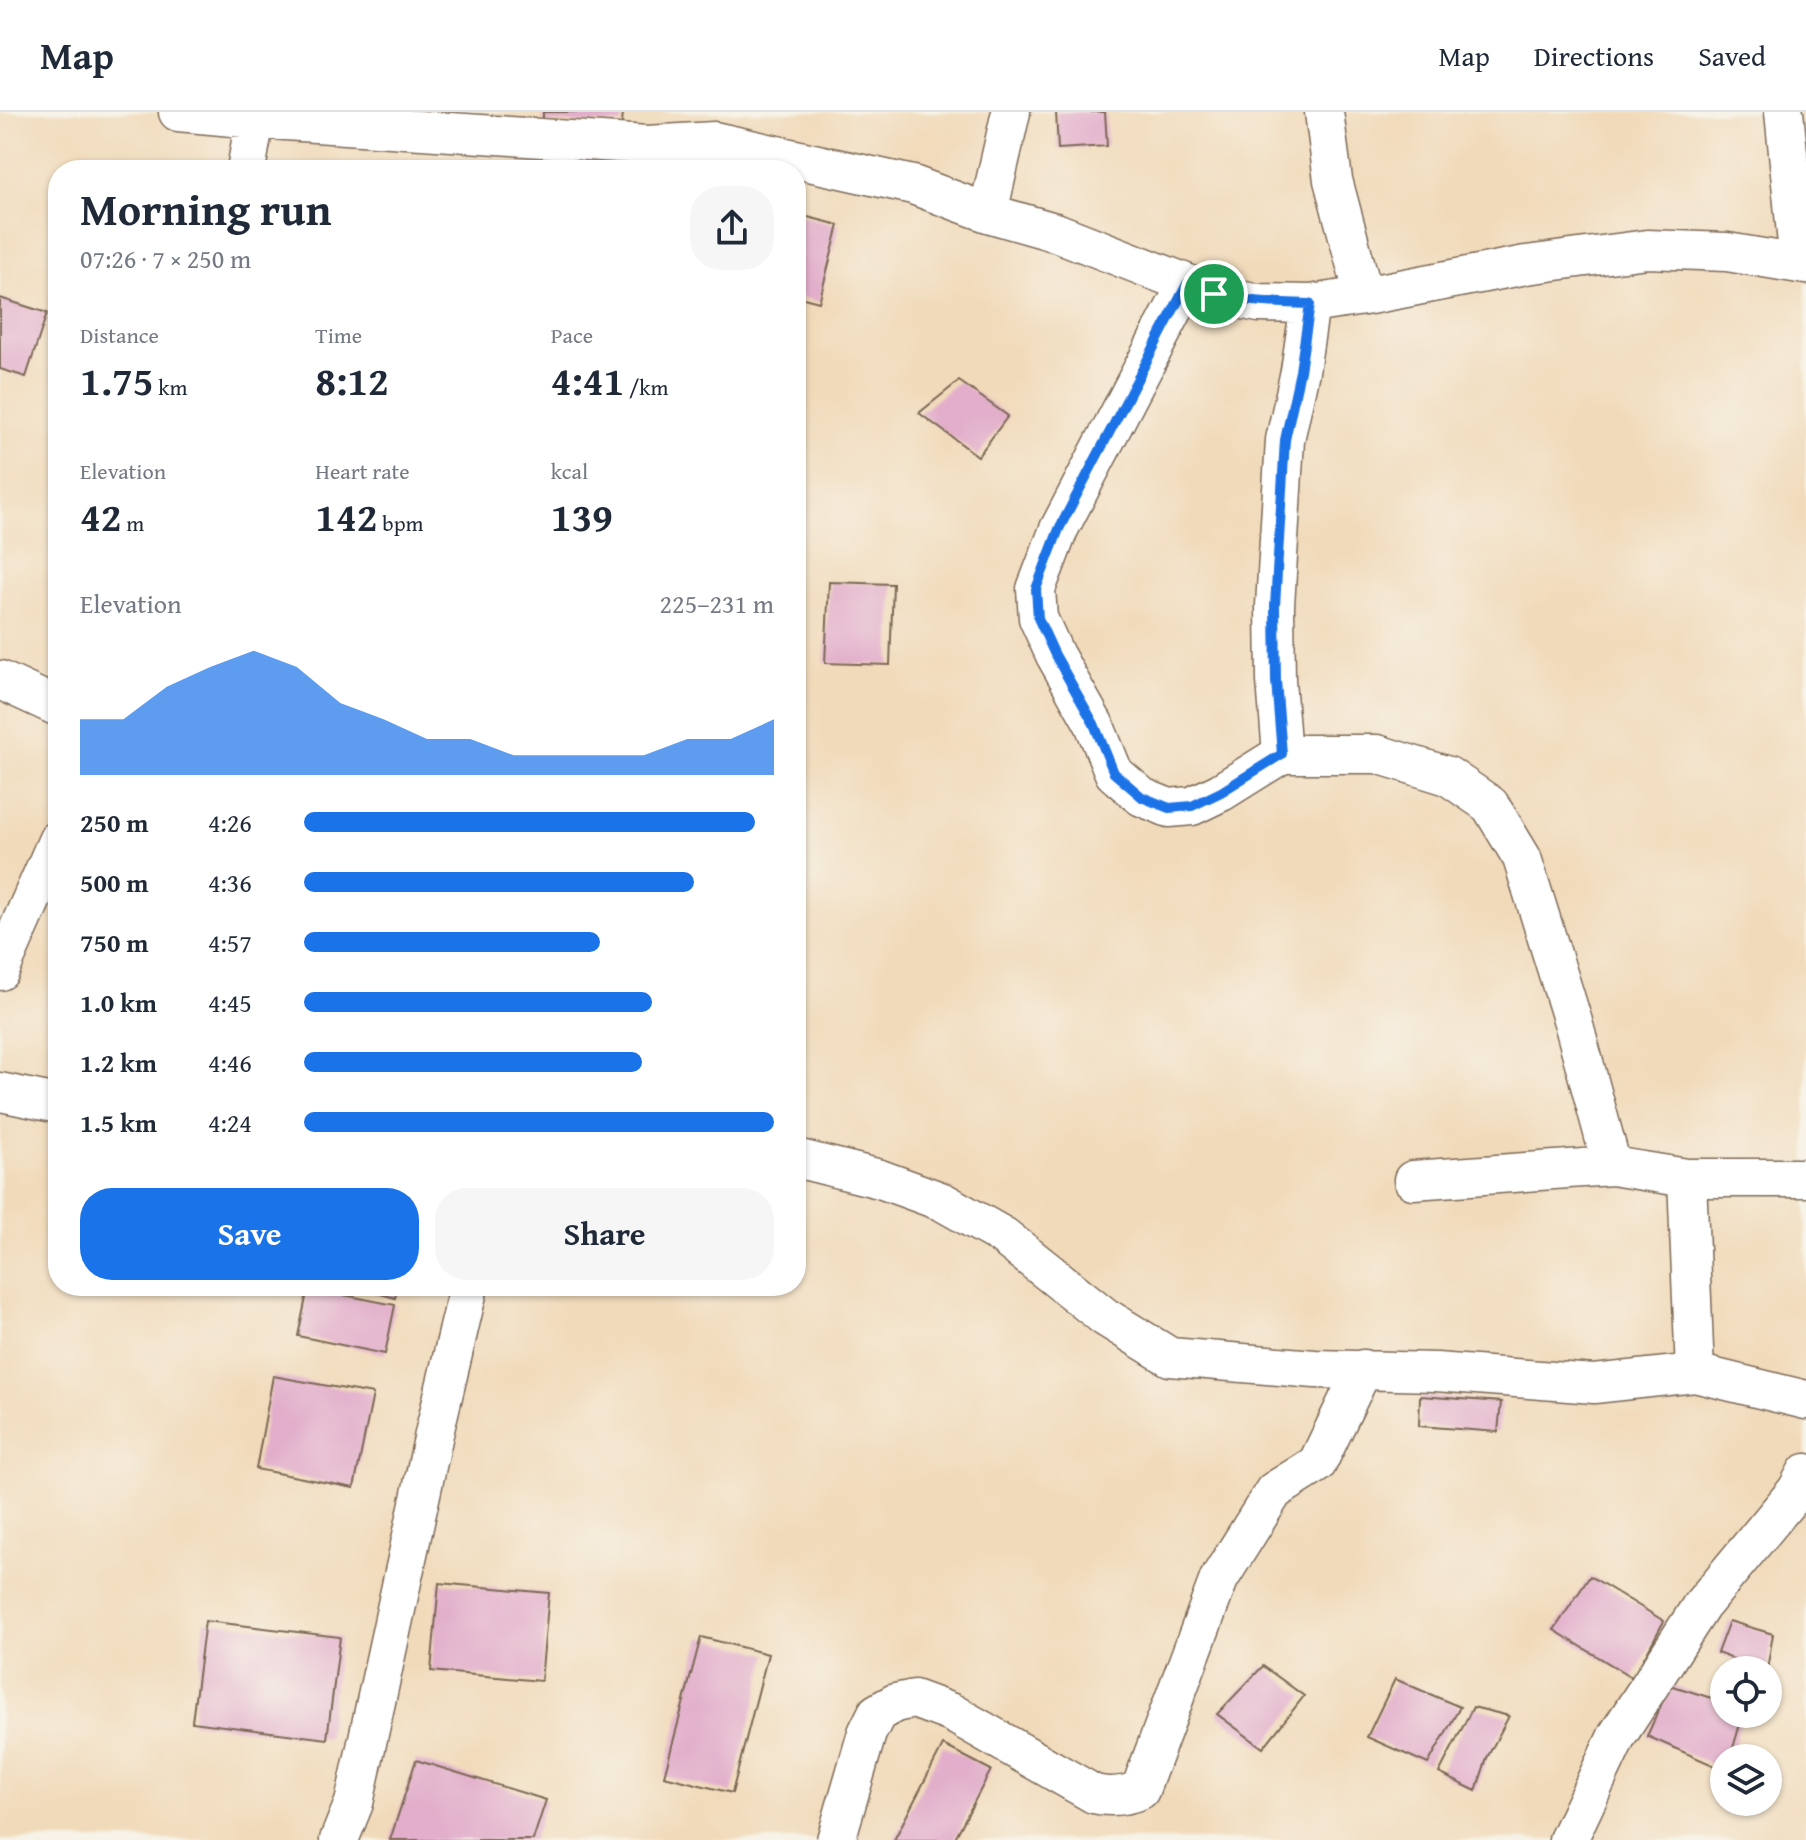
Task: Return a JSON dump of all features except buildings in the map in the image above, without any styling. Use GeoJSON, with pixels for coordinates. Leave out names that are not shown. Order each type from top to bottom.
{"type":"FeatureCollection","features":[{"type":"Feature","properties":{"kind":"street"},"geometry":{"type":"LineString","coordinates":[[178,112],[647,142],[714,141],[800,160]]}},
{"type":"Feature","properties":{"kind":"street"},"geometry":{"type":"LineString","coordinates":[[988,213],[1011,112]]}},
{"type":"Feature","properties":{"kind":"street"},"geometry":{"type":"LineString","coordinates":[[1324,112],[1333,180],[1364,296]]}},
{"type":"Feature","properties":{"kind":"street"},"geometry":{"type":"LineString","coordinates":[[806,161],[913,185],[988,213],[1058,233],[1214,294],[1259,303],[1310,304],[1526,265],[1647,249],[1727,252],[1802,264],[1784,112]]}},
{"type":"Feature","properties":{"kind":"street"},"geometry":{"type":"LineString","coordinates":[[248,160],[255,119]]}},
{"type":"Feature","properties":{"kind":"street"},"geometry":{"type":"LineString","coordinates":[[1187,284],[1059,529],[1036,589],[1038,618],[1055,655],[1094,724],[1114,773],[1142,797],[1169,808],[1192,806],[1282,754],[1377,754],[1448,776],[1490,805],[1522,858],[1573,1022],[1612,1166]]}},
{"type":"Feature","properties":{"kind":"street"},"geometry":{"type":"LineString","coordinates":[[1282,754],[1276,681],[1275,606],[1285,440],[1310,304]]}},
{"type":"Feature","properties":{"kind":"street"},"geometry":{"type":"LineString","coordinates":[[0,680],[48,702]]}},
{"type":"Feature","properties":{"kind":"street"},"geometry":{"type":"LineString","coordinates":[[0,971],[48,862]]}},
{"type":"Feature","properties":{"kind":"street"},"geometry":{"type":"LineString","coordinates":[[0,1092],[48,1102]]}},
{"type":"Feature","properties":{"kind":"street"},"geometry":{"type":"LineString","coordinates":[[806,1160],[880,1179],[943,1202],[1003,1236],[1105,1317],[1170,1357],[1315,1369],[1436,1372],[1594,1384],[1695,1373],[1806,1400]]}},
{"type":"Feature","properties":{"kind":"street"},"geometry":{"type":"LineString","coordinates":[[1413,1180],[1612,1166],[1687,1178],[1806,1178]]}},
{"type":"Feature","properties":{"kind":"street"},"geometry":{"type":"LineString","coordinates":[[1687,1178],[1695,1373]]}},
{"type":"Feature","properties":{"kind":"street"},"geometry":{"type":"LineString","coordinates":[[339,1840],[354,1803],[467,1296]]}},
{"type":"Feature","properties":{"kind":"street"},"geometry":{"type":"LineString","coordinates":[[836,1840],[867,1733],[877,1713],[895,1703],[914,1699],[952,1713],[1094,1794],[1104,1797],[1140,1790],[1219,1579],[1274,1491],[1317,1464],[1363,1369]]}},
{"type":"Feature","properties":{"kind":"street"},"geometry":{"type":"LineString","coordinates":[[1568,1840],[1617,1736],[1701,1606],[1788,1526],[1797,1490],[1806,1473]]}},
{"type":"Feature","properties":{"kind":"route"},"geometry":{"type":"LineString","coordinates":[[1187,284],[1214,294],[1259,303],[1310,304],[1285,440],[1275,606],[1276,681],[1282,754],[1192,806],[1169,808],[1142,797],[1114,773],[1094,724],[1038,618],[1036,589],[1059,529],[1187,284]]}}]}
